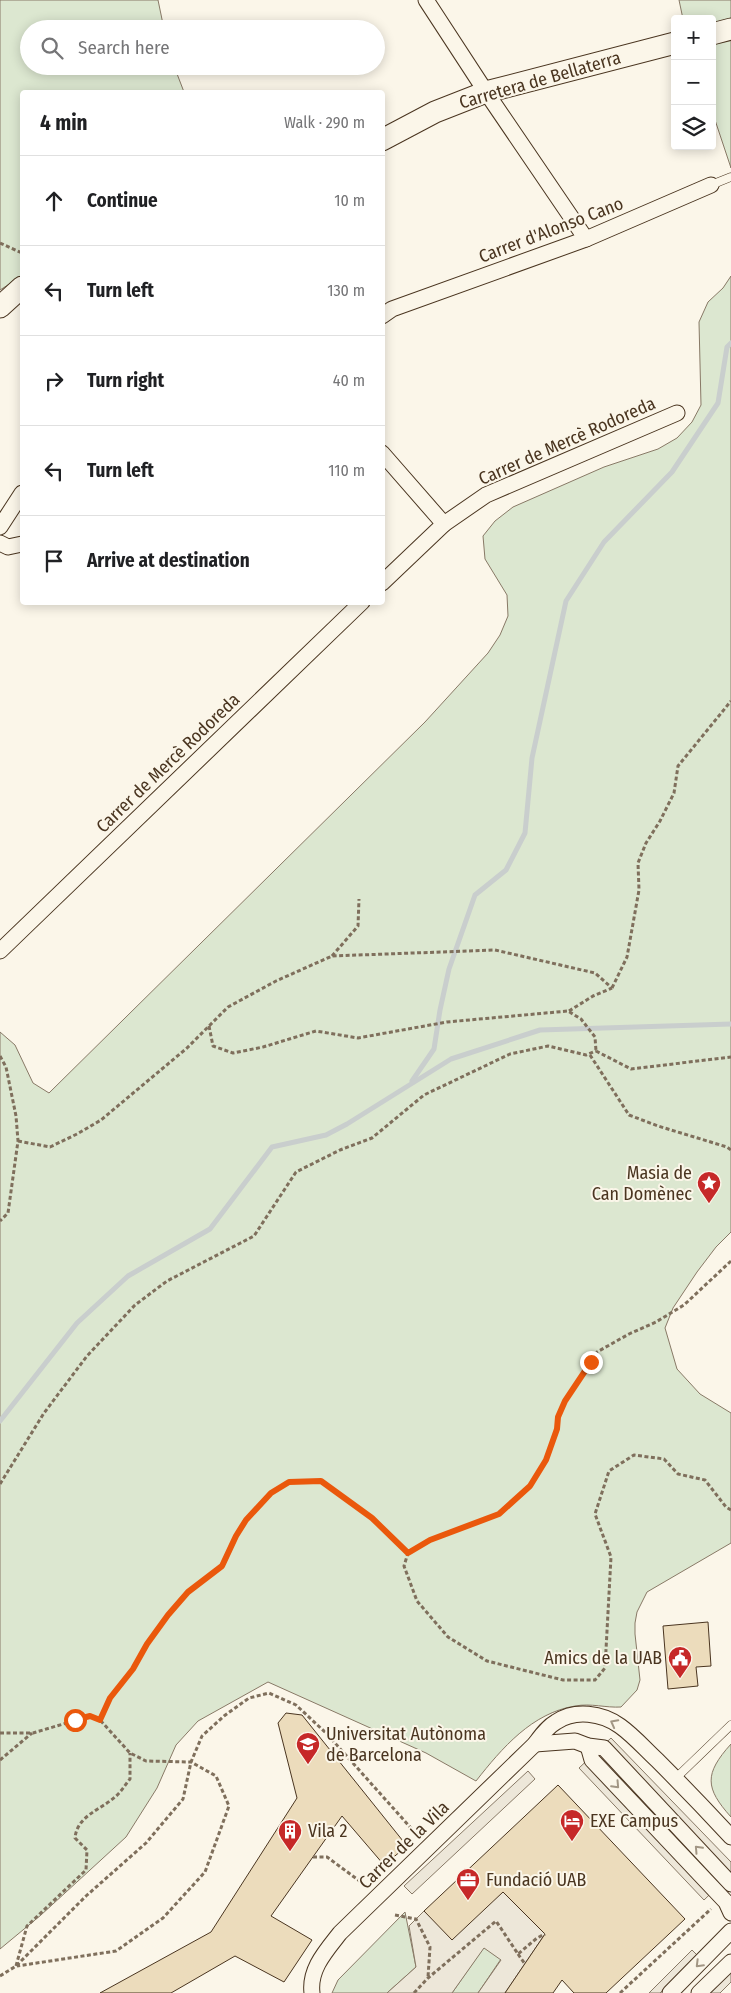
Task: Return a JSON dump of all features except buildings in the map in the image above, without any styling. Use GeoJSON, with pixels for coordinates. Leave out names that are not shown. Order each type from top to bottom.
{"type":"FeatureCollection","features":[{"type":"Feature","properties":{"kind":"street"},"geometry":{"type":"LineString","coordinates":[[426,0],[586,239]]}},
{"type":"Feature","properties":{"kind":"street"},"geometry":{"type":"LineString","coordinates":[[716,33],[731,30]]}},
{"type":"Feature","properties":{"kind":"street","name":"Carretera de Bellaterra"},"geometry":{"type":"LineString","coordinates":[[385,138],[435,112],[486,92],[671,44]]}},
{"type":"Feature","properties":{"kind":"street","name":"Carrer d'Alonso Cano"},"geometry":{"type":"LineString","coordinates":[[385,314],[392,309],[586,239],[711,185]]}},
{"type":"Feature","properties":{"kind":"street"},"geometry":{"type":"LineString","coordinates":[[0,307],[20,289]]}},
{"type":"Feature","properties":{"kind":"street","name":"Carrer de Mercè Rodoreda"},"geometry":{"type":"LineString","coordinates":[[385,580],[444,524],[486,495],[677,413]]}},
{"type":"Feature","properties":{"kind":"street"},"geometry":{"type":"LineString","coordinates":[[385,456],[444,524]]}},
{"type":"Feature","properties":{"kind":"street"},"geometry":{"type":"LineString","coordinates":[[0,527],[20,495]]}},
{"type":"Feature","properties":{"kind":"street"},"geometry":{"type":"LineString","coordinates":[[0,543],[8,547],[20,544]]}},
{"type":"Feature","properties":{"kind":"street","name":"Carrer de Mercè Rodoreda"},"geometry":{"type":"LineString","coordinates":[[0,951],[359,605]]}},
{"type":"Feature","properties":{"kind":"street","name":"Carrer de la Vila"},"geometry":{"type":"LineString","coordinates":[[309,1989],[320,1957],[340,1933],[535,1744],[555,1722],[568,1716],[583,1714],[601,1716],[619,1725],[676,1778],[731,1837]]}},
{"type":"Feature","properties":{"kind":"street"},"geometry":{"type":"LineString","coordinates":[[535,1744],[574,1742],[604,1748],[731,1884]]}},
{"type":"Feature","properties":{"kind":"street"},"geometry":{"type":"LineString","coordinates":[[588,1746],[592,1760],[726,1902],[731,1913]]}},
{"type":"Feature","properties":{"kind":"street"},"geometry":{"type":"LineString","coordinates":[[670,1993],[730,1930]]}},
{"type":"Feature","properties":{"kind":"street"},"geometry":{"type":"LineString","coordinates":[[700,1993],[731,1962]]}},
{"type":"Feature","properties":{"kind":"lane","name":"Carrer d'Alonso Cano"},"geometry":{"type":"LineString","coordinates":[[711,185],[731,177]]}},
{"type":"Feature","properties":{"kind":"lane"},"geometry":{"type":"LineString","coordinates":[[676,1778],[731,1724]]}},
{"type":"Feature","properties":{"kind":"path"},"geometry":{"type":"LineString","coordinates":[[0,243],[20,252]]}},
{"type":"Feature","properties":{"kind":"path"},"geometry":{"type":"LineString","coordinates":[[210,1026],[214,1046],[233,1053],[263,1047],[316,1031],[358,1038],[448,1022],[568,1012],[593,996],[612,988],[627,957],[639,890],[638,863],[646,843],[674,793],[678,766],[731,701]]}},
{"type":"Feature","properties":{"kind":"path"},"geometry":{"type":"LineString","coordinates":[[332,956],[358,926],[359,899]]}},
{"type":"Feature","properties":{"kind":"path"},"geometry":{"type":"LineString","coordinates":[[18,1141],[50,1147],[78,1134],[101,1120],[187,1048],[228,1007],[276,980],[332,956],[495,950],[595,973],[612,988]]}},
{"type":"Feature","properties":{"kind":"path"},"geometry":{"type":"LineString","coordinates":[[568,1012],[581,1019],[596,1037],[596,1051]]}},
{"type":"Feature","properties":{"kind":"path"},"geometry":{"type":"LineString","coordinates":[[0,1484],[44,1413],[87,1356],[135,1306],[167,1281],[254,1236],[296,1172],[340,1150],[372,1138],[424,1095],[510,1054],[548,1046],[590,1055],[629,1114],[658,1126],[727,1147],[731,1150]]}},
{"type":"Feature","properties":{"kind":"path"},"geometry":{"type":"LineString","coordinates":[[590,1055],[596,1051]]}},
{"type":"Feature","properties":{"kind":"path"},"geometry":{"type":"LineString","coordinates":[[596,1051],[631,1068],[731,1057]]}},
{"type":"Feature","properties":{"kind":"path"},"geometry":{"type":"LineString","coordinates":[[0,1056],[6,1067],[16,1116],[18,1141],[8,1213],[0,1221]]}},
{"type":"Feature","properties":{"kind":"path"},"geometry":{"type":"LineString","coordinates":[[731,1261],[684,1304],[656,1322],[629,1334],[597,1352],[565,1401],[558,1417],[557,1429],[546,1460],[530,1486],[499,1514],[430,1540],[408,1553],[404,1566],[417,1601],[448,1637],[487,1660],[563,1680],[595,1680],[605,1668],[611,1557],[595,1514],[609,1471],[634,1455],[664,1459],[678,1474],[705,1480],[726,1507],[731,1510]]}},
{"type":"Feature","properties":{"kind":"path"},"geometry":{"type":"LineString","coordinates":[[100,1720],[110,1698],[133,1669],[147,1644],[168,1615],[188,1592],[222,1566],[246,1520],[271,1493],[289,1482],[321,1481],[372,1518],[408,1553]]}},
{"type":"Feature","properties":{"kind":"path"},"geometry":{"type":"LineString","coordinates":[[0,1976],[16,1966],[86,1896],[146,1843],[183,1798],[191,1762],[202,1736],[224,1716],[249,1698],[269,1693],[296,1705],[326,1733],[428,1847]]}},
{"type":"Feature","properties":{"kind":"path"},"geometry":{"type":"LineString","coordinates":[[0,1733],[33,1733],[90,1716],[100,1720],[130,1753],[146,1761],[191,1762],[216,1776],[229,1806],[205,1872],[163,1918],[116,1951],[16,1966]]}},
{"type":"Feature","properties":{"kind":"path"},"geometry":{"type":"LineString","coordinates":[[0,1760],[33,1733]]}},
{"type":"Feature","properties":{"kind":"path"},"geometry":{"type":"LineString","coordinates":[[16,1966],[27,1926],[86,1870],[87,1850],[74,1838],[76,1828],[82,1821],[115,1797],[130,1779],[130,1753]]}},
{"type":"Feature","properties":{"kind":"path"},"geometry":{"type":"LineString","coordinates":[[313,1857],[327,1857],[365,1885]]}},
{"type":"Feature","properties":{"kind":"path"},"geometry":{"type":"LineString","coordinates":[[620,1993],[707,1913]]}},
{"type":"Feature","properties":{"kind":"path"},"geometry":{"type":"LineString","coordinates":[[395,1915],[416,1919],[430,1947],[428,1978]]}},
{"type":"Feature","properties":{"kind":"path"},"geometry":{"type":"LineString","coordinates":[[414,1993],[428,1978],[496,1922],[525,1964]]}},
{"type":"Feature","properties":{"kind":"path"},"geometry":{"type":"LineString","coordinates":[[518,1954],[537,1938],[545,1934]]}},
{"type":"Feature","properties":{"kind":"green space"},"geometry":{"type":"Polygon","coordinates":[[[0,0],[158,0],[162,20],[20,20],[20,75],[177,75],[183,90],[20,90],[20,277],[0,290],[0,0]]]}},
{"type":"Feature","properties":{"kind":"green space"},"geometry":{"type":"Polygon","coordinates":[[[679,0],[731,0],[731,168],[716,123],[716,15],[682,15],[679,0]]]}},
{"type":"Feature","properties":{"kind":"green space"},"geometry":{"type":"Polygon","coordinates":[[[731,276],[731,1232],[716,1247],[697,1272],[673,1308],[665,1328],[677,1369],[700,1394],[731,1413],[731,1543],[647,1592],[637,1612],[635,1623],[640,1680],[637,1690],[621,1707],[581,1705],[559,1710],[545,1716],[532,1724],[507,1745],[476,1781],[426,1753],[268,1682],[198,1721],[176,1745],[157,1788],[126,1837],[41,1915],[0,1949],[0,1032],[15,1045],[33,1083],[49,1093],[425,722],[488,653],[500,635],[508,616],[507,595],[485,559],[483,536],[495,521],[513,507],[604,467],[658,449],[677,438],[692,422],[701,405],[699,322],[708,302],[723,288],[731,276]]]}},
{"type":"Feature","properties":{"kind":"green space"},"geometry":{"type":"Polygon","coordinates":[[[731,1744],[731,1817],[716,1798],[711,1781],[716,1764],[731,1744]]]}},
{"type":"Feature","properties":{"kind":"green space"},"geometry":{"type":"Polygon","coordinates":[[[405,1912],[416,1967],[387,1993],[332,1993],[338,1980],[405,1912]]]}},
{"type":"Feature","properties":{"kind":"green space"},"geometry":{"type":"Polygon","coordinates":[[[484,1947],[501,1959],[478,1993],[452,1993],[484,1947]]]}},
{"type":"Feature","properties":{"kind":"shaded area"},"geometry":{"type":"Polygon","coordinates":[[[611,1738],[731,1862],[731,1874],[704,1900],[579,1768],[611,1738]]]}},
{"type":"Feature","properties":{"kind":"shaded area"},"geometry":{"type":"Polygon","coordinates":[[[528,1771],[535,1779],[412,1894],[404,1886],[528,1771]]]}},
{"type":"Feature","properties":{"kind":"shaded area"},"geometry":{"type":"Polygon","coordinates":[[[503,1892],[545,1934],[505,1993],[478,1993],[501,1960],[484,1948],[452,1993],[387,1993],[416,1967],[409,1926],[424,1911],[503,1892]]]}},
{"type":"Feature","properties":{"kind":"shaded area"},"geometry":{"type":"Polygon","coordinates":[[[692,1950],[698,1956],[660,1993],[649,1993],[692,1950]]]}},
{"type":"Feature","properties":{"kind":"shaded area"},"geometry":{"type":"Polygon","coordinates":[[[731,1972],[731,1982],[720,1993],[705,1993],[731,1972]]]}},
{"type":"Feature","properties":{"kind":"waterway"},"geometry":{"type":"LineString","coordinates":[[412,1081],[434,1049],[449,969],[475,895],[506,870],[525,833],[532,758],[566,601],[604,542],[672,472],[718,403],[727,347],[731,343]]}},
{"type":"Feature","properties":{"kind":"waterway"},"geometry":{"type":"LineString","coordinates":[[0,1421],[77,1323],[128,1276],[210,1229],[272,1147],[326,1135],[347,1124],[451,1059],[540,1030],[731,1024]]}},
{"type":"Feature","properties":{"kind":"place","name":"Masia de Can Domènec"},"geometry":{"type":"Point","coordinates":[709,1204]}},
{"type":"Feature","properties":{"kind":"place","name":"Amics de la UAB"},"geometry":{"type":"Point","coordinates":[680,1679]}},
{"type":"Feature","properties":{"kind":"place","name":"Universitat Autònoma de Barcelona"},"geometry":{"type":"Point","coordinates":[308,1765]}},
{"type":"Feature","properties":{"kind":"place","name":"EXE Campus"},"geometry":{"type":"Point","coordinates":[572,1842]}},
{"type":"Feature","properties":{"kind":"place","name":"Vila 2"},"geometry":{"type":"Point","coordinates":[290,1852]}},
{"type":"Feature","properties":{"kind":"place","name":"Fundació UAB"},"geometry":{"type":"Point","coordinates":[468,1901]}},
{"type":"Feature","properties":{"kind":"route"},"geometry":{"type":"LineString","coordinates":[[75,1720],[90,1716],[100,1720],[110,1698],[133,1669],[147,1644],[168,1615],[188,1592],[222,1566],[246,1520],[271,1493],[289,1482],[321,1481],[372,1518],[408,1553],[430,1540],[499,1514],[530,1486],[546,1460],[557,1429],[558,1417],[565,1401],[591,1362]]}}]}
